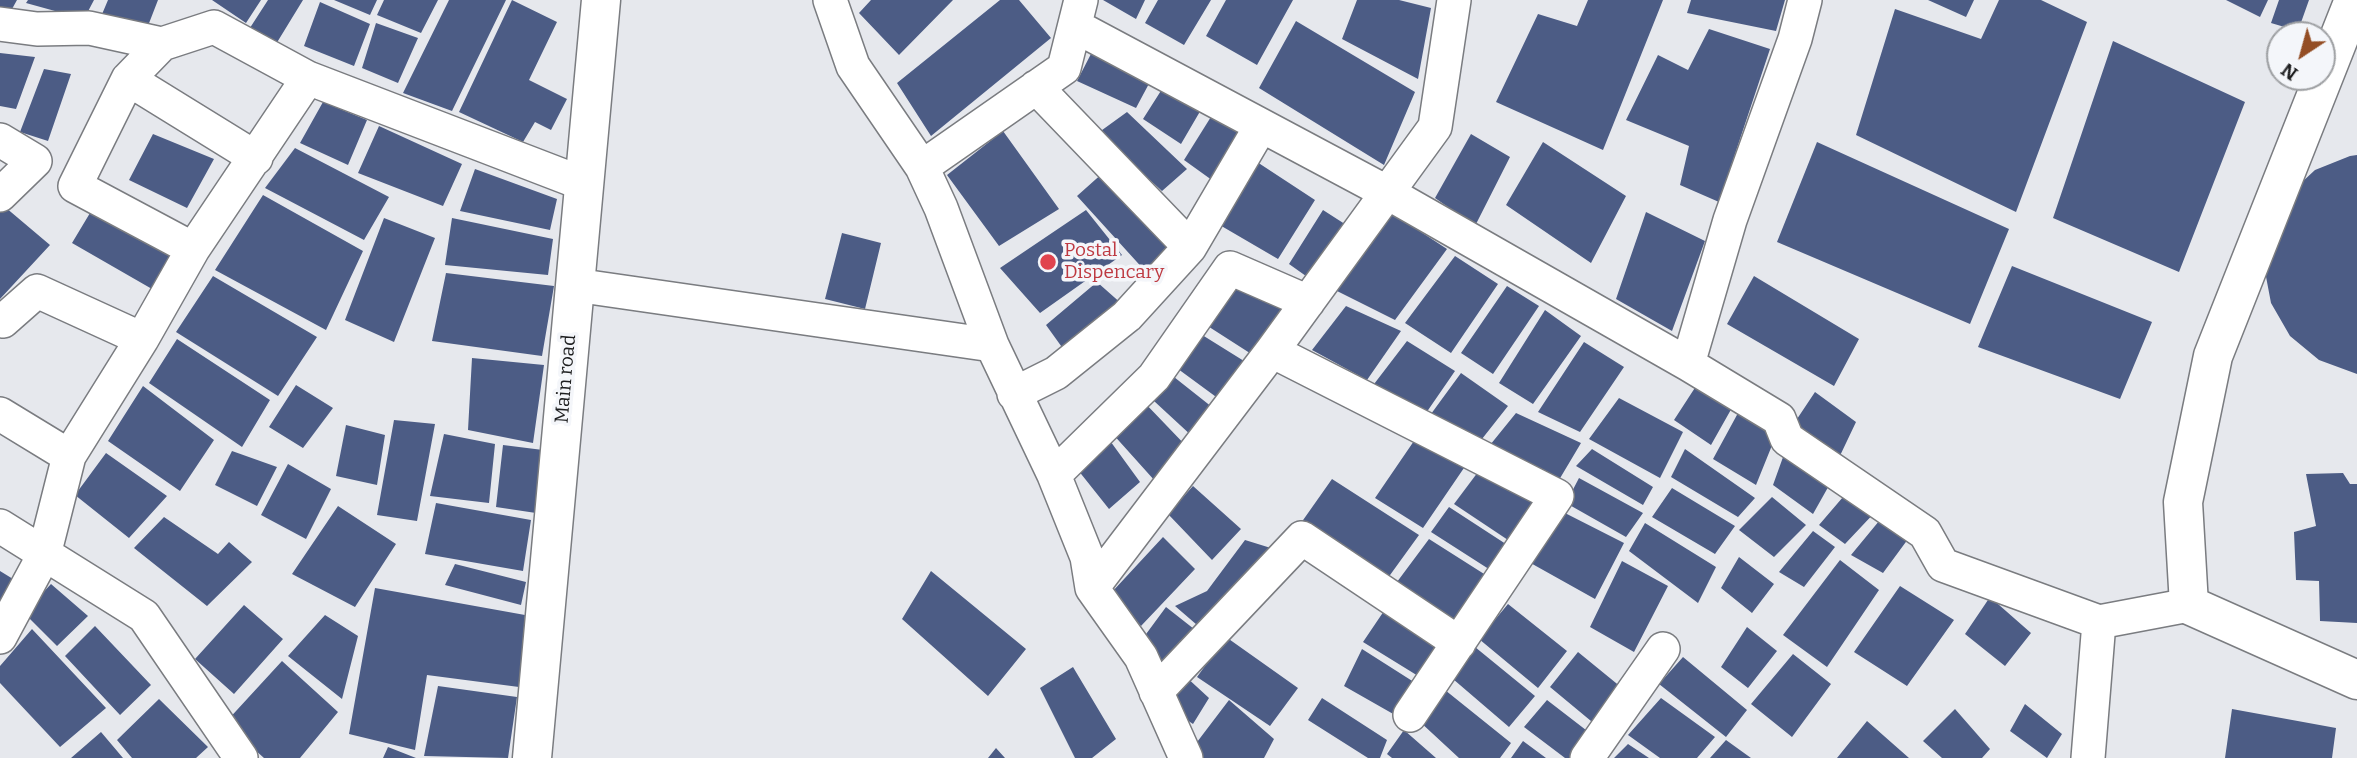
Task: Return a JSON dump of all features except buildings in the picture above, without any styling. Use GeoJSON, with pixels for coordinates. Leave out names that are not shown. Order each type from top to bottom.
{"type":"FeatureCollection","features":[{"type":"Feature","properties":{"kind":"main road","name":"Main road"},"geometry":{"type":"LineString","coordinates":[[531,758],[601,0]]}},
{"type":"Feature","properties":{"kind":"main road"},"geometry":{"type":"LineString","coordinates":[[2354,0],[2213,356],[2183,502],[2189,605],[2357,680]]}},
{"type":"Feature","properties":{"kind":"street"},"geometry":{"type":"LineString","coordinates":[[830,0],[853,66],[922,167],[941,208],[992,345],[1054,475],[1087,557],[1092,588],[1140,657],[1186,758]]}},
{"type":"Feature","properties":{"kind":"street"},"geometry":{"type":"LineString","coordinates":[[1092,588],[1272,351],[1435,127],[1454,0]]}},
{"type":"Feature","properties":{"kind":"street"},"geometry":{"type":"LineString","coordinates":[[1688,364],[1730,220],[1795,39],[1805,0]]}},
{"type":"Feature","properties":{"kind":"street"},"geometry":{"type":"LineString","coordinates":[[922,167],[1064,68],[1078,13],[1262,125],[1388,193],[1779,419],[1787,439],[1925,533],[1943,565],[2099,622],[2189,605]]}},
{"type":"Feature","properties":{"kind":"street"},"geometry":{"type":"LineString","coordinates":[[0,24],[37,29],[89,28],[162,44]]}},
{"type":"Feature","properties":{"kind":"street"},"geometry":{"type":"LineString","coordinates":[[193,249],[75,186],[128,79],[162,44],[214,27],[308,78],[584,184]]}},
{"type":"Feature","properties":{"kind":"street"},"geometry":{"type":"LineString","coordinates":[[0,637],[44,555],[69,456],[142,340],[193,249],[308,78]]}},
{"type":"Feature","properties":{"kind":"street"},"geometry":{"type":"LineString","coordinates":[[128,79],[256,158]]}},
{"type":"Feature","properties":{"kind":"street"},"geometry":{"type":"LineString","coordinates":[[1036,87],[1191,247]]}},
{"type":"Feature","properties":{"kind":"street"},"geometry":{"type":"LineString","coordinates":[[1014,394],[1056,373],[1127,316],[1191,247],[1262,125]]}},
{"type":"Feature","properties":{"kind":"street"},"geometry":{"type":"LineString","coordinates":[[0,140],[34,161],[0,195]]}},
{"type":"Feature","properties":{"kind":"street"},"geometry":{"type":"LineString","coordinates":[[1054,475],[1154,377],[1230,268],[1308,302]]}},
{"type":"Feature","properties":{"kind":"street"},"geometry":{"type":"LineString","coordinates":[[575,285],[992,345]]}},
{"type":"Feature","properties":{"kind":"street"},"geometry":{"type":"LineString","coordinates":[[0,319],[3,321],[37,291],[142,340]]}},
{"type":"Feature","properties":{"kind":"street"},"geometry":{"type":"LineString","coordinates":[[1272,351],[1557,496],[1410,715]]}},
{"type":"Feature","properties":{"kind":"street"},"geometry":{"type":"LineString","coordinates":[[0,414],[69,456]]}},
{"type":"Feature","properties":{"kind":"street"},"geometry":{"type":"LineString","coordinates":[[0,526],[144,616],[240,758]]}},
{"type":"Feature","properties":{"kind":"street"},"geometry":{"type":"LineString","coordinates":[[1156,692],[1302,538],[1459,643]]}},
{"type":"Feature","properties":{"kind":"street"},"geometry":{"type":"LineString","coordinates":[[2088,758],[2099,622]]}},
{"type":"Feature","properties":{"kind":"street"},"geometry":{"type":"LineString","coordinates":[[1587,758],[1663,649]]}},
{"type":"Feature","properties":{"kind":"place","name":"Postal Dispencary"},"geometry":{"type":"Point","coordinates":[1048,262]}}]}
